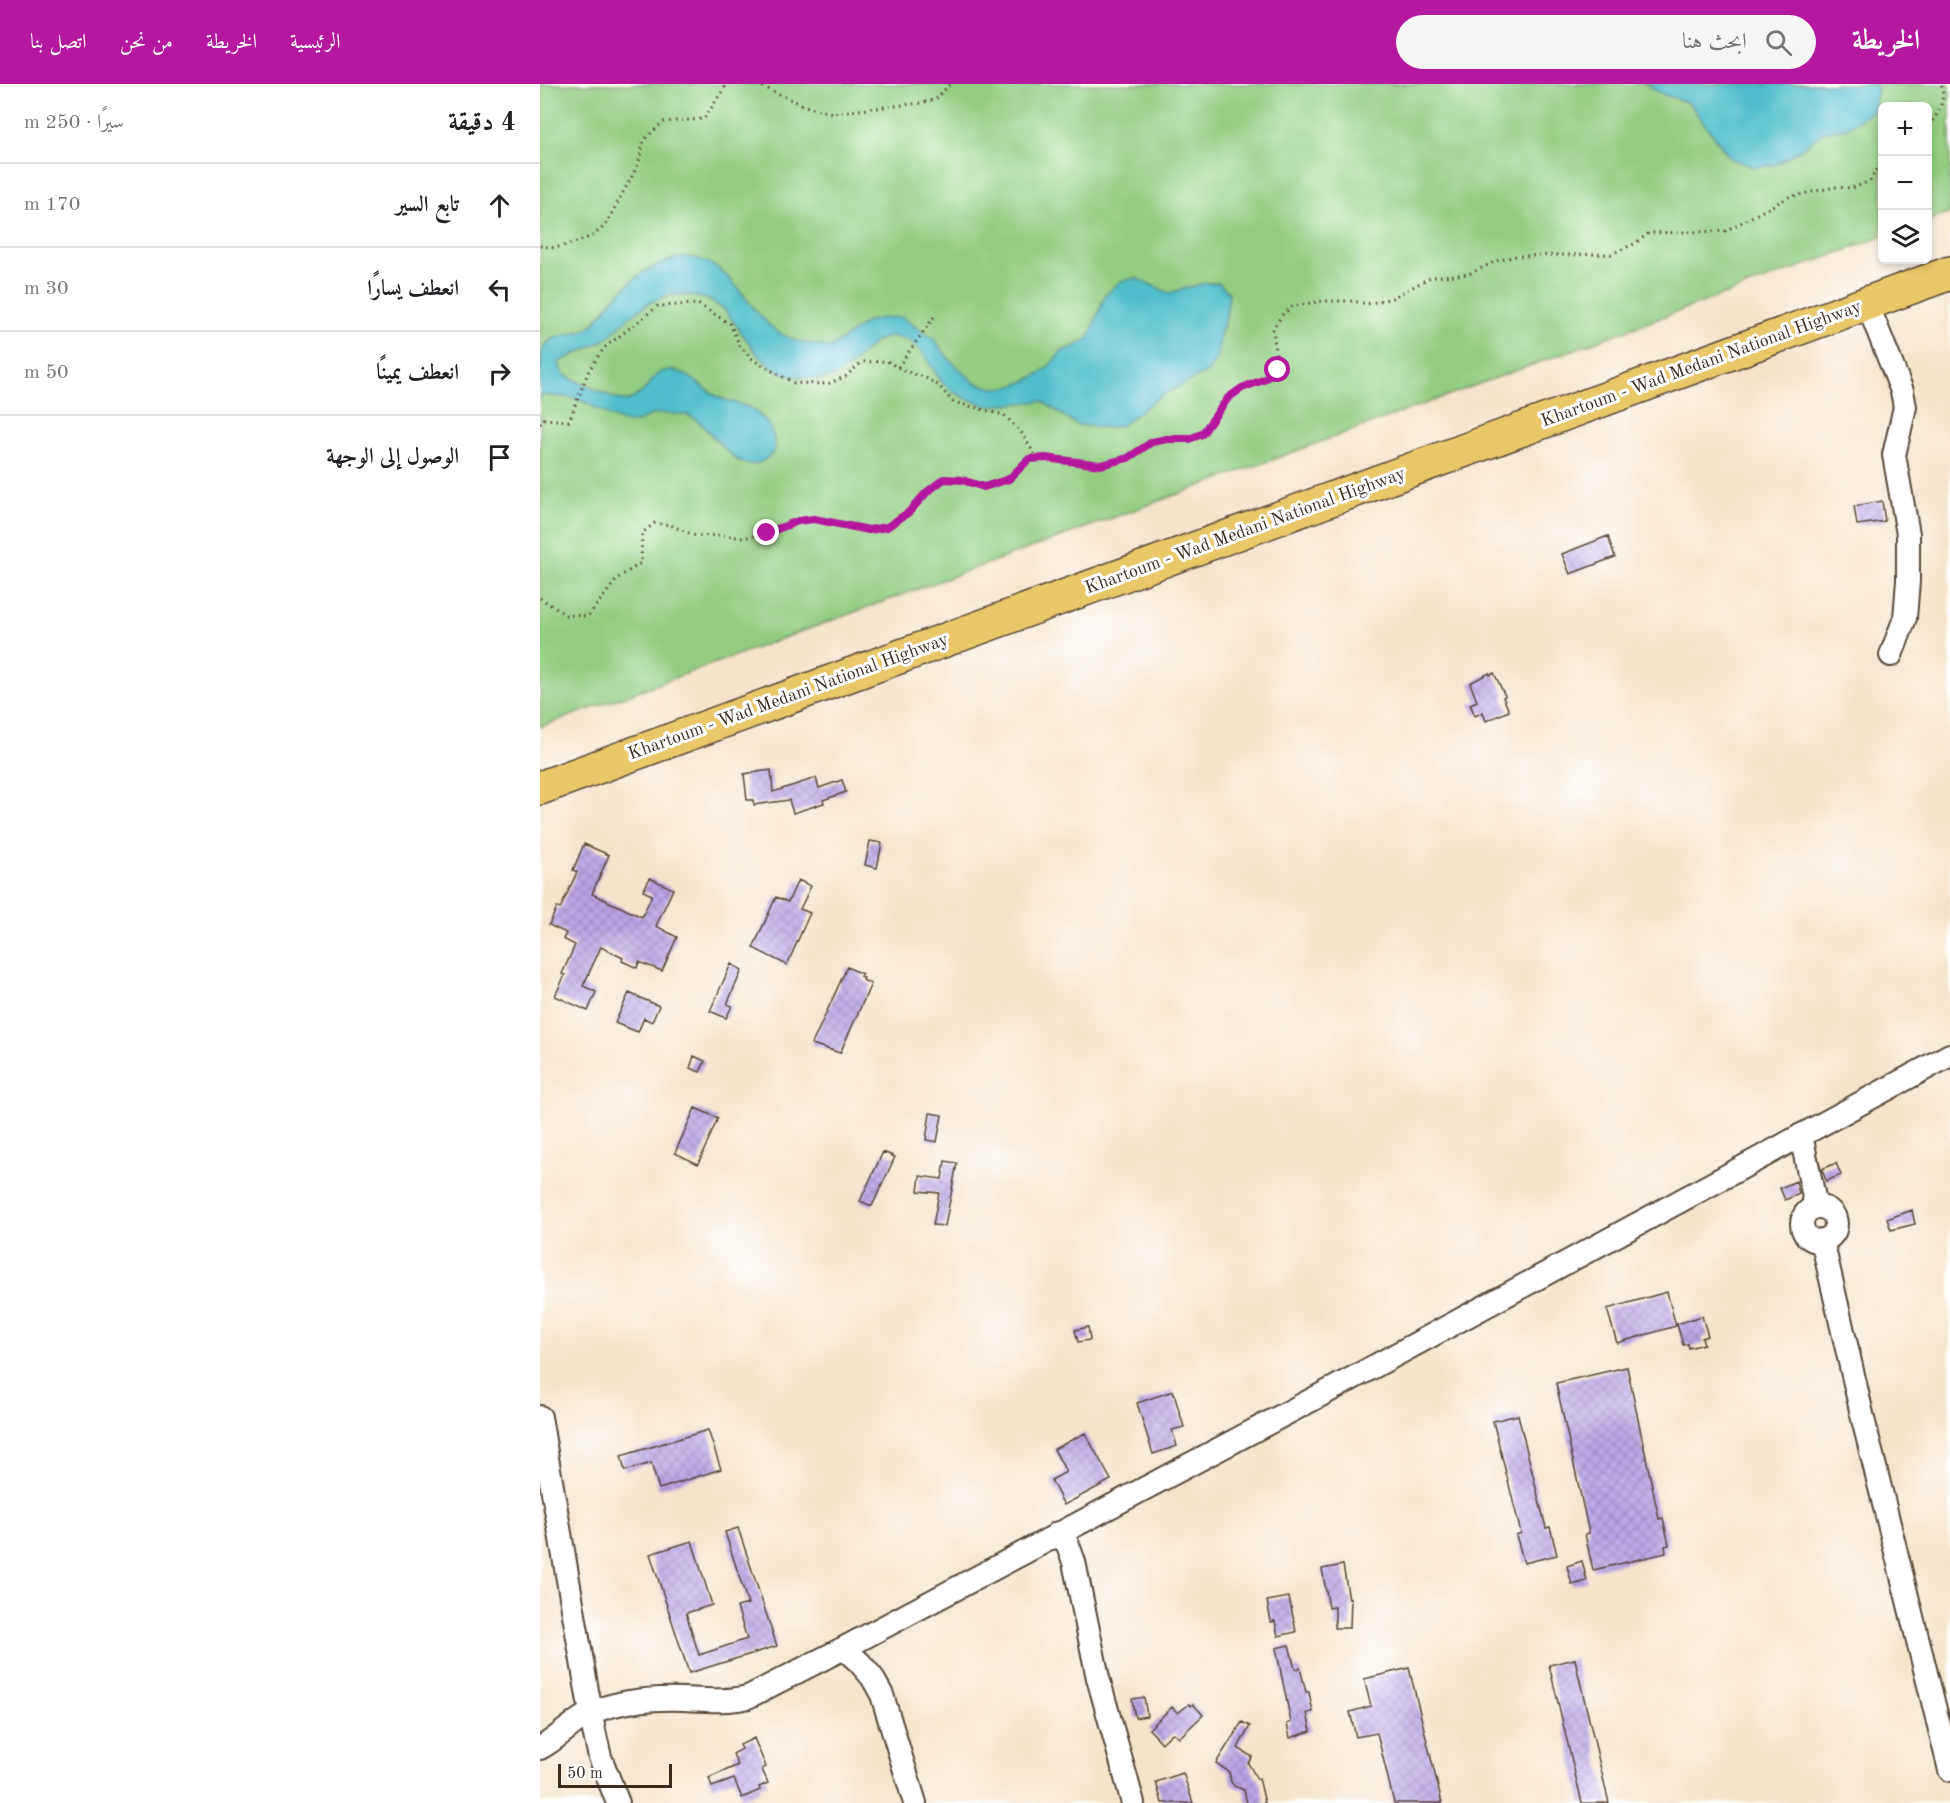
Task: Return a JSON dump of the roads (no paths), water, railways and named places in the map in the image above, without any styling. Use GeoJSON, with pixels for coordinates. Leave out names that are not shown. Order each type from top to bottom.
{"type":"FeatureCollection","features":[{"type":"Feature","properties":{"kind":"highway","name":"Khartoum - Wad Medani National Highway"},"geometry":{"type":"LineString","coordinates":[[540,765],[1057,579],[1494,417],[1950,254]]}},
{"type":"Feature","properties":{"kind":"highway","name":"Khartoum - Wad Medani National Highway"},"geometry":{"type":"LineString","coordinates":[[540,788],[1950,273]]}},
{"type":"Feature","properties":{"kind":"street"},"geometry":{"type":"LineString","coordinates":[[1867,303],[1902,391],[1905,407],[1894,455],[1908,534],[1908,581],[1905,618],[1891,655]]}},
{"type":"Feature","properties":{"kind":"street"},"geometry":{"type":"LineString","coordinates":[[541,1748],[591,1712],[633,1701],[656,1698],[735,1700],[748,1697],[1351,1379],[1950,1055]]}},
{"type":"Feature","properties":{"kind":"street"},"geometry":{"type":"LineString","coordinates":[[1801,1135],[1816,1207],[1805,1215],[1803,1226],[1808,1236],[1822,1240],[1864,1424],[1950,1770]]}},
{"type":"Feature","properties":{"kind":"street"},"geometry":{"type":"LineString","coordinates":[[540,1417],[591,1712],[600,1756],[618,1803]]}},
{"type":"Feature","properties":{"kind":"street"},"geometry":{"type":"LineString","coordinates":[[1058,1533],[1068,1545],[1074,1562],[1098,1678],[1133,1803]]}},
{"type":"Feature","properties":{"kind":"street"},"geometry":{"type":"LineString","coordinates":[[844,1648],[872,1677],[882,1695],[915,1803]]}},
{"type":"Feature","properties":{"kind":"water"},"geometry":{"type":"Polygon","coordinates":[[[1646,84],[1875,84],[1877,89],[1874,110],[1847,128],[1824,132],[1775,165],[1753,167],[1731,159],[1689,103],[1659,93],[1646,84]]]}},
{"type":"Feature","properties":{"kind":"water"},"geometry":{"type":"Polygon","coordinates":[[[683,257],[699,259],[712,264],[734,283],[763,319],[787,337],[830,348],[868,321],[901,317],[935,340],[950,360],[974,382],[993,388],[1009,387],[1026,381],[1048,367],[1062,351],[1089,338],[1105,295],[1121,281],[1136,278],[1169,293],[1204,283],[1219,283],[1229,293],[1218,357],[1208,372],[1162,395],[1122,425],[1108,428],[1077,425],[1042,401],[988,406],[967,399],[950,390],[940,380],[921,351],[908,340],[891,336],[876,341],[836,376],[820,379],[791,376],[772,368],[757,354],[724,309],[707,299],[688,295],[667,295],[648,304],[627,319],[605,340],[559,362],[562,372],[568,377],[614,398],[627,401],[640,394],[658,373],[669,370],[685,374],[714,395],[752,409],[768,424],[773,433],[774,448],[766,459],[755,464],[744,463],[735,458],[708,430],[690,416],[654,414],[629,423],[613,418],[576,399],[540,396],[541,363],[544,346],[548,342],[586,329],[597,320],[619,293],[643,273],[661,263],[683,257]]]}}]}
